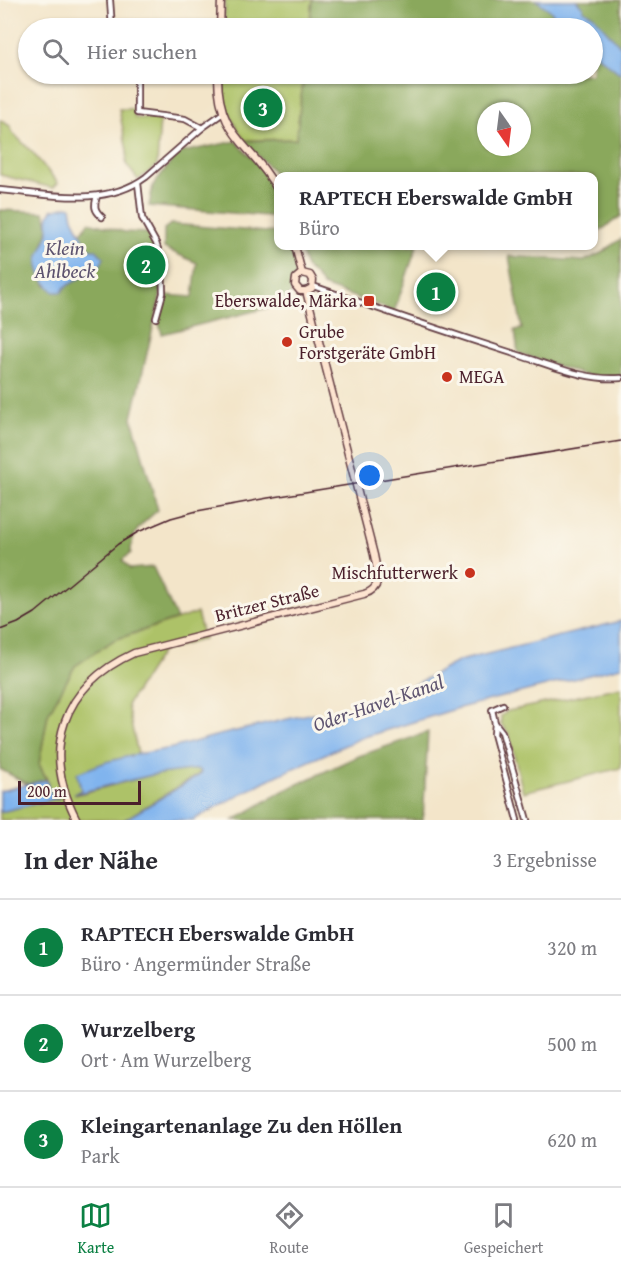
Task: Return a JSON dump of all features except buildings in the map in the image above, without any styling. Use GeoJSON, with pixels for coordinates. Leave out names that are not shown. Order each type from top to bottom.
{"type":"FeatureCollection","features":[{"type":"Feature","properties":{"kind":"main road"},"geometry":{"type":"LineString","coordinates":[[220,18],[221,0]]}},
{"type":"Feature","properties":{"kind":"main road"},"geometry":{"type":"LineString","coordinates":[[218,84],[223,113],[237,139],[274,183]]}},
{"type":"Feature","properties":{"kind":"main road","name":"Britzer Straße"},"geometry":{"type":"LineString","coordinates":[[296,250],[302,273]]}},
{"type":"Feature","properties":{"kind":"main road","name":"Britzer Straße"},"geometry":{"type":"LineString","coordinates":[[77,820],[61,778],[60,744],[73,704],[96,676],[113,663],[144,650],[370,592],[378,585],[374,555],[306,291],[300,291],[295,285],[296,278],[302,273],[307,273],[312,277],[313,285]]}},
{"type":"Feature","properties":{"kind":"main road"},"geometry":{"type":"LineString","coordinates":[[306,291],[313,285]]}},
{"type":"Feature","properties":{"kind":"street"},"geometry":{"type":"LineString","coordinates":[[110,0],[111,18]]}},
{"type":"Feature","properties":{"kind":"street"},"geometry":{"type":"LineString","coordinates":[[137,84],[137,113],[190,120],[202,128]]}},
{"type":"Feature","properties":{"kind":"street"},"geometry":{"type":"LineString","coordinates":[[0,190],[81,197],[116,192],[138,183],[223,113]]}},
{"type":"Feature","properties":{"kind":"street"},"geometry":{"type":"LineString","coordinates":[[138,183],[142,218],[156,243],[162,261],[163,293],[156,318]]}},
{"type":"Feature","properties":{"kind":"street"},"geometry":{"type":"LineString","coordinates":[[97,196],[94,207],[102,217]]}},
{"type":"Feature","properties":{"kind":"street"},"geometry":{"type":"LineString","coordinates":[[313,285],[441,330],[574,372],[600,378],[621,378]]}},
{"type":"Feature","properties":{"kind":"street"},"geometry":{"type":"LineString","coordinates":[[503,705],[492,710],[495,723],[494,734],[517,820]]}},
{"type":"Feature","properties":{"kind":"street"},"geometry":{"type":"LineString","coordinates":[[495,723],[502,732],[527,820]]}},
{"type":"Feature","properties":{"kind":"street"},"geometry":{"type":"LineString","coordinates":[[494,734],[502,732]]}},
{"type":"Feature","properties":{"kind":"green space"},"geometry":{"type":"Polygon","coordinates":[[[225,0],[312,0],[310,18],[224,18],[225,0]]]}},
{"type":"Feature","properties":{"kind":"green space"},"geometry":{"type":"Polygon","coordinates":[[[312,0],[536,0],[550,10],[556,18],[310,18],[312,0]]]}},
{"type":"Feature","properties":{"kind":"green space"},"geometry":{"type":"Polygon","coordinates":[[[576,0],[621,0],[621,47],[603,29],[603,18],[591,18],[576,0]]]}},
{"type":"Feature","properties":{"kind":"green space"},"geometry":{"type":"Polygon","coordinates":[[[603,60],[621,74],[621,216],[598,232],[598,172],[274,174],[243,141],[296,139],[303,84],[603,84],[603,60]]]}},
{"type":"Feature","properties":{"kind":"green space"},"geometry":{"type":"Polygon","coordinates":[[[224,84],[303,84],[296,139],[244,140],[234,124],[224,93],[224,84]]]}},
{"type":"Feature","properties":{"kind":"green space"},"geometry":{"type":"Polygon","coordinates":[[[119,109],[134,109],[135,118],[160,119],[157,165],[138,180],[126,164],[127,151],[119,109]]]}},
{"type":"Feature","properties":{"kind":"green space"},"geometry":{"type":"Polygon","coordinates":[[[0,120],[10,126],[13,133],[58,183],[53,188],[0,175],[0,120]]]}},
{"type":"Feature","properties":{"kind":"green space"},"geometry":{"type":"Polygon","coordinates":[[[236,141],[274,185],[274,217],[149,206],[153,185],[178,153],[236,141]]]}},
{"type":"Feature","properties":{"kind":"green space"},"geometry":{"type":"Polygon","coordinates":[[[0,210],[44,212],[48,227],[39,268],[46,286],[65,287],[99,267],[80,234],[89,222],[125,232],[149,233],[159,262],[161,277],[161,293],[132,418],[158,510],[138,528],[133,539],[131,553],[122,560],[130,569],[153,567],[177,619],[114,640],[75,666],[48,714],[39,764],[46,780],[27,784],[0,769],[0,210]]]}},
{"type":"Feature","properties":{"kind":"green space"},"geometry":{"type":"Polygon","coordinates":[[[171,224],[274,233],[274,250],[294,250],[297,277],[293,290],[283,304],[162,334],[158,320],[164,295],[193,297],[197,263],[164,248],[164,229],[171,224]]]}},
{"type":"Feature","properties":{"kind":"green space"},"geometry":{"type":"Polygon","coordinates":[[[621,239],[621,378],[587,376],[518,353],[515,330],[522,329],[509,256],[584,261],[601,253],[621,239]]]}},
{"type":"Feature","properties":{"kind":"green space"},"geometry":{"type":"Polygon","coordinates":[[[300,250],[416,250],[394,312],[367,299],[363,300],[323,286],[306,268],[300,250]]]}},
{"type":"Feature","properties":{"kind":"green space"},"geometry":{"type":"Polygon","coordinates":[[[197,613],[204,639],[162,651],[127,705],[138,754],[100,765],[84,790],[75,795],[152,775],[197,768],[201,771],[199,774],[124,820],[0,820],[0,812],[60,798],[46,798],[48,781],[39,764],[48,714],[75,666],[114,640],[197,613]]]}},
{"type":"Feature","properties":{"kind":"green space"},"geometry":{"type":"Polygon","coordinates":[[[621,687],[621,768],[523,792],[509,734],[501,724],[501,716],[508,711],[621,687]]]}},
{"type":"Feature","properties":{"kind":"green space"},"geometry":{"type":"Polygon","coordinates":[[[428,732],[423,820],[234,820],[283,791],[356,757],[428,732]]]}},
{"type":"Feature","properties":{"kind":"water"},"geometry":{"type":"Polygon","coordinates":[[[536,0],[576,0],[583,10],[596,18],[556,18],[550,10],[536,0]]]}},
{"type":"Feature","properties":{"kind":"water"},"geometry":{"type":"Polygon","coordinates":[[[603,26],[621,47],[621,74],[603,60],[603,26]]]}},
{"type":"Feature","properties":{"kind":"water","name":"Klein Ahlbeck"},"geometry":{"type":"Polygon","coordinates":[[[71,207],[73,218],[88,248],[96,250],[104,258],[99,267],[65,287],[62,292],[54,292],[40,273],[38,259],[47,236],[48,219],[52,210],[71,207]]]}},
{"type":"Feature","properties":{"kind":"water","name":"Oder-Havel-Kanal"},"geometry":{"type":"Polygon","coordinates":[[[621,621],[621,667],[459,708],[361,738],[265,781],[193,820],[124,820],[198,776],[201,772],[198,769],[152,775],[74,794],[81,790],[77,773],[106,762],[313,713],[318,718],[324,719],[418,683],[459,661],[621,621]]]}},
{"type":"Feature","properties":{"kind":"water"},"geometry":{"type":"Polygon","coordinates":[[[46,780],[52,797],[60,798],[0,812],[0,791],[46,780]]]}},
{"type":"Feature","properties":{"kind":"railway"},"geometry":{"type":"LineString","coordinates":[[0,630],[35,613],[118,544],[138,532],[171,518],[268,498],[621,441]]}},
{"type":"Feature","properties":{"kind":"place","name":"Kleingartenanlage Zu den Höllen"},"geometry":{"type":"Point","coordinates":[263,108]}},
{"type":"Feature","properties":{"kind":"place","name":"Wurzelberg"},"geometry":{"type":"Point","coordinates":[146,265]}},
{"type":"Feature","properties":{"kind":"place","name":"RAPTECH Eberswalde GmbH"},"geometry":{"type":"Point","coordinates":[436,292]}},
{"type":"Feature","properties":{"kind":"place","name":"Eberswalde, Märka"},"geometry":{"type":"Point","coordinates":[369,301]}},
{"type":"Feature","properties":{"kind":"place","name":"Grube Forstgeräte GmbH"},"geometry":{"type":"Point","coordinates":[287,342]}},
{"type":"Feature","properties":{"kind":"place","name":"MEGA"},"geometry":{"type":"Point","coordinates":[447,377]}},
{"type":"Feature","properties":{"kind":"place","name":"Mischfutterwerk"},"geometry":{"type":"Point","coordinates":[470,573]}}]}
